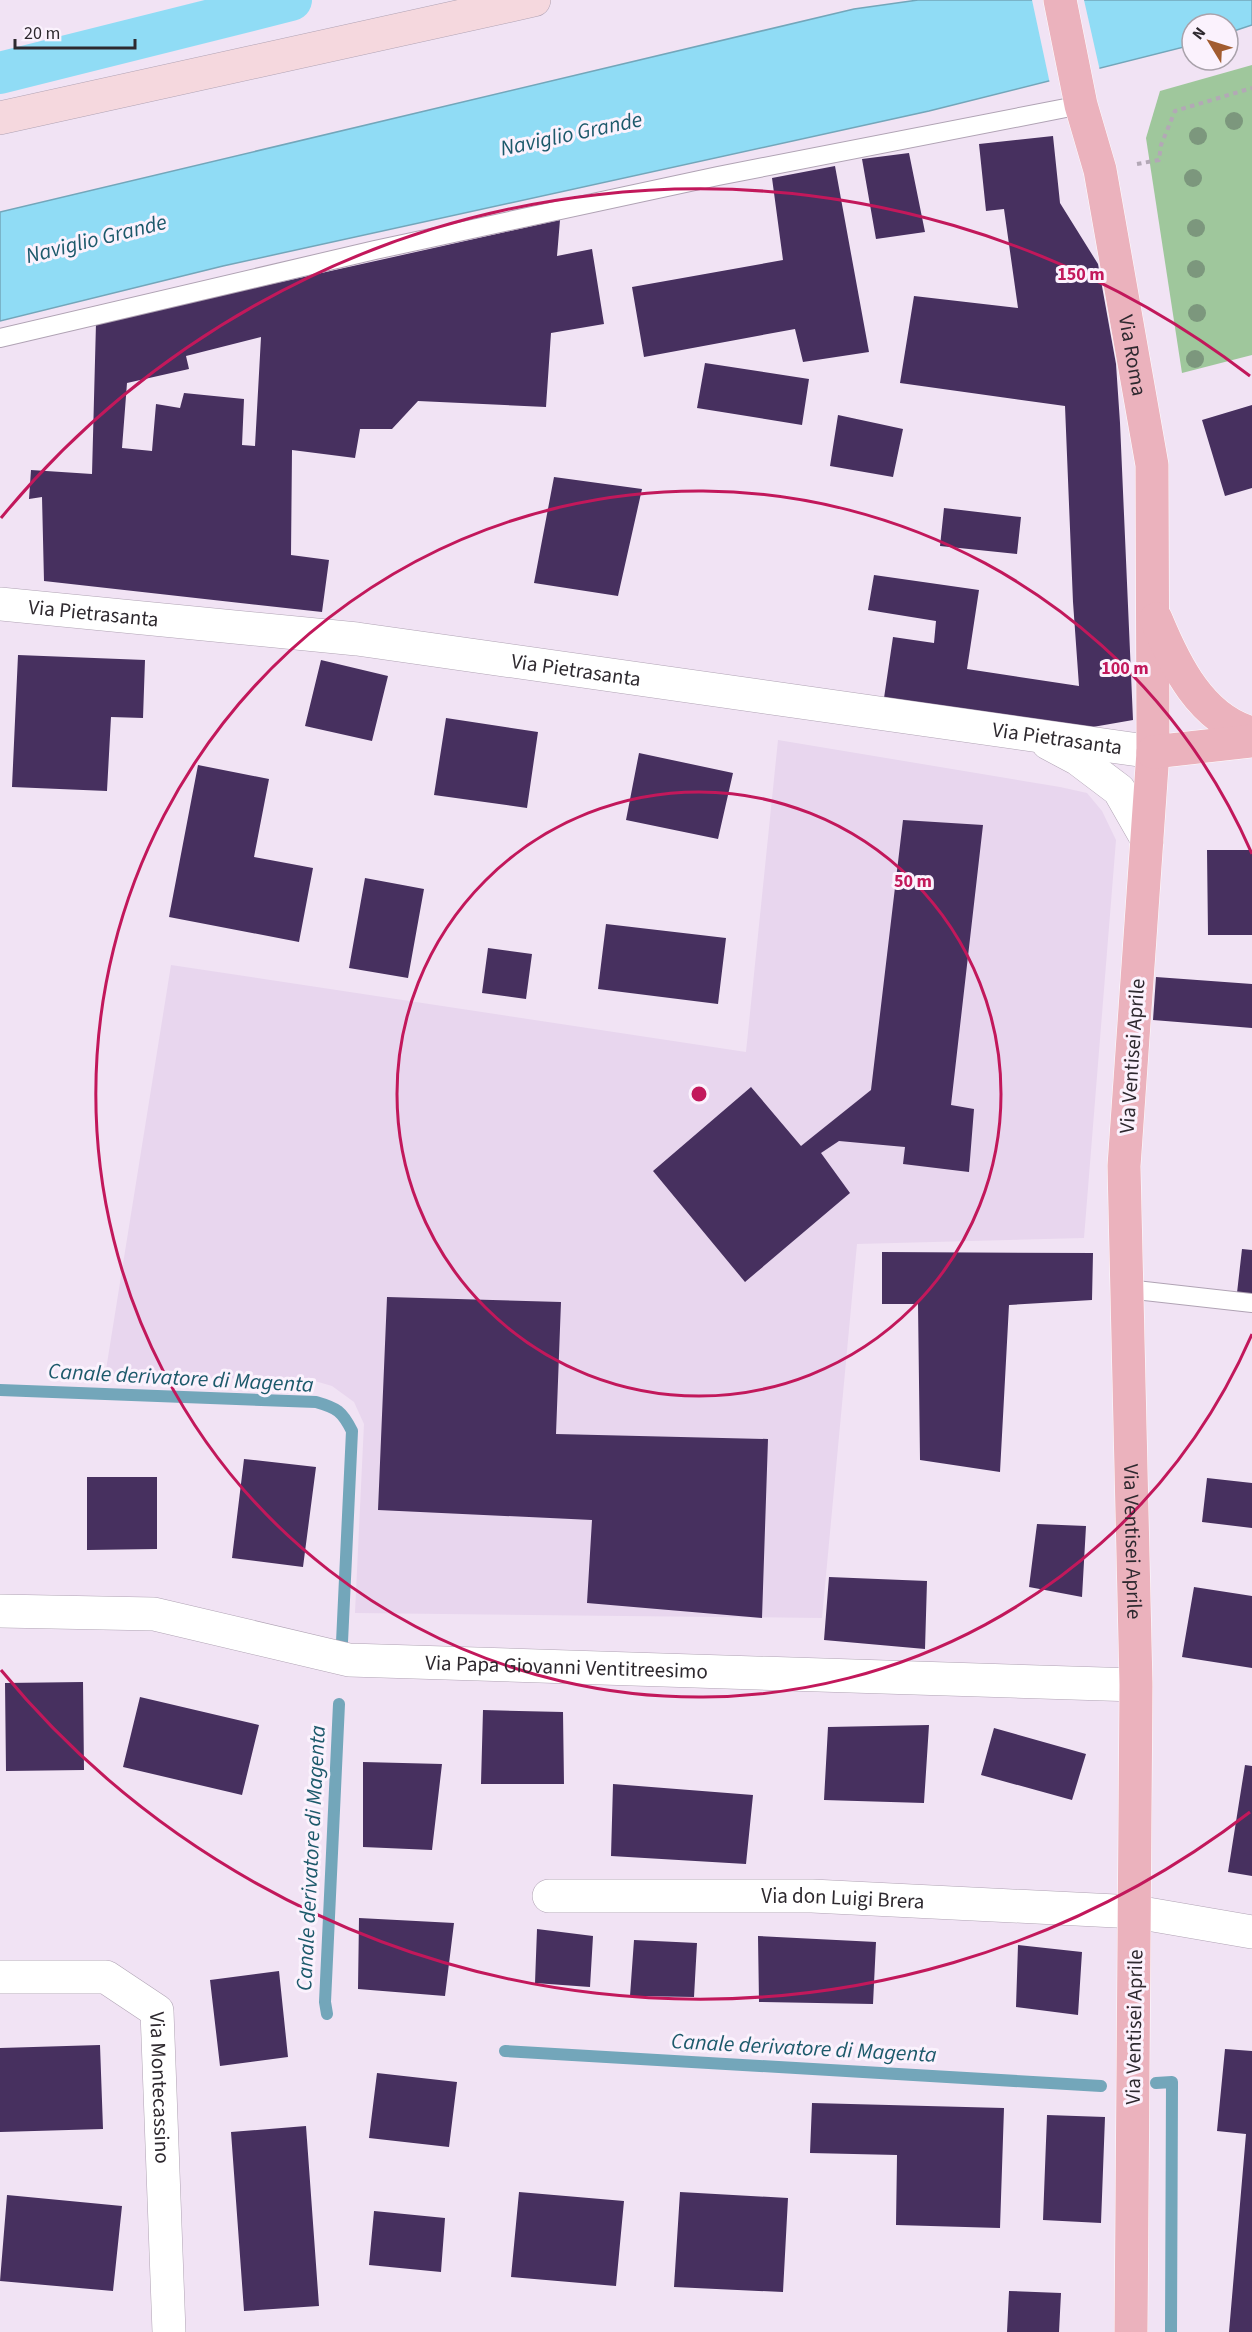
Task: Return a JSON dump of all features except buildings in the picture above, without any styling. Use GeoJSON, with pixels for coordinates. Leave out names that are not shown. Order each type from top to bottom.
{"type":"FeatureCollection","features":[{"type":"Feature","properties":{"kind":"main road","name":"Via Roma"},"geometry":{"type":"LineString","coordinates":[[1060,0],[1081,105],[1100,170],[1152,465],[1153,752]]}},
{"type":"Feature","properties":{"kind":"main road","name":"Via Roma"},"geometry":{"type":"LineString","coordinates":[[1152,609],[1174,656],[1197,697],[1214,714],[1235,728],[1252,733]]}},
{"type":"Feature","properties":{"kind":"main road"},"geometry":{"type":"LineString","coordinates":[[1153,752],[1252,741]]}},
{"type":"Feature","properties":{"kind":"main road","name":"Via Ventisei Aprile"},"geometry":{"type":"LineString","coordinates":[[1131,2332],[1136,1684],[1124,1166],[1153,752]]}},
{"type":"Feature","properties":{"kind":"street"},"geometry":{"type":"LineString","coordinates":[[0,118],[534,0]]}},
{"type":"Feature","properties":{"kind":"street","name":"Via Pietrasanta"},"geometry":{"type":"LineString","coordinates":[[0,603],[357,639],[1153,752]]}},
{"type":"Feature","properties":{"kind":"street"},"geometry":{"type":"LineString","coordinates":[[1030,734],[1078,759],[1119,790],[1147,839]]}},
{"type":"Feature","properties":{"kind":"street","name":"Via Papa Giovanni Ventitreesimo"},"geometry":{"type":"LineString","coordinates":[[0,1611],[154,1614],[349,1660],[1136,1684]]}},
{"type":"Feature","properties":{"kind":"street","name":"Via don Luigi Brera"},"geometry":{"type":"LineString","coordinates":[[549,1896],[812,1896],[1136,1912],[1252,1932]]}},
{"type":"Feature","properties":{"kind":"street","name":"Via Montecassino"},"geometry":{"type":"LineString","coordinates":[[0,1977],[106,1977],[157,2011],[169,2332]]}},
{"type":"Feature","properties":{"kind":"lane"},"geometry":{"type":"LineString","coordinates":[[0,338],[375,250],[706,178],[1081,105]]}},
{"type":"Feature","properties":{"kind":"lane"},"geometry":{"type":"LineString","coordinates":[[1127,1289],[1252,1303]]}},
{"type":"Feature","properties":{"kind":"path"},"geometry":{"type":"LineString","coordinates":[[1100,170],[1159,160],[1161,146],[1175,111],[1252,88]]}},
{"type":"Feature","properties":{"kind":"shaded area"},"geometry":{"type":"Polygon","coordinates":[[[778,740],[1060,787],[1087,793],[1102,811],[1116,840],[1084,1238],[857,1244],[822,1618],[355,1613],[364,1424],[354,1402],[332,1386],[301,1377],[260,1379],[105,1376],[171,965],[746,1052],[778,740]]]}},
{"type":"Feature","properties":{"kind":"green space"},"geometry":{"type":"Polygon","coordinates":[[[1252,65],[1252,355],[1182,373],[1146,138],[1160,91],[1227,72],[1240,72],[1240,68],[1252,65]]]}},
{"type":"Feature","properties":{"kind":"water","name":"Naviglio Grande"},"geometry":{"type":"Polygon","coordinates":[[[918,0],[1252,0],[1252,25],[1240,29],[1240,12],[1180,12],[1180,48],[929,111],[223,266],[0,321],[0,212],[854,9],[918,0]]]}},
{"type":"Feature","properties":{"kind":"pier"},"geometry":{"type":"Polygon","coordinates":[[[1032,0],[1084,0],[1100,71],[1050,84],[1032,0]]]}},
{"type":"Feature","properties":{"kind":"waterway"},"geometry":{"type":"LineString","coordinates":[[0,73],[291,0]]}},
{"type":"Feature","properties":{"kind":"waterway","name":"Canale derivatore di Magenta"},"geometry":{"type":"LineString","coordinates":[[0,1390],[316,1402],[338,1411],[352,1431],[342,1642]]}},
{"type":"Feature","properties":{"kind":"waterway","name":"Canale derivatore di Magenta"},"geometry":{"type":"LineString","coordinates":[[327,2014],[325,2002],[339,1704]]}},
{"type":"Feature","properties":{"kind":"waterway","name":"Canale derivatore di Magenta"},"geometry":{"type":"LineString","coordinates":[[505,2051],[1101,2086]]}},
{"type":"Feature","properties":{"kind":"waterway","name":"Canale derivatore di Magenta"},"geometry":{"type":"LineString","coordinates":[[1156,2083],[1172,2082],[1171,2332]]}}]}
